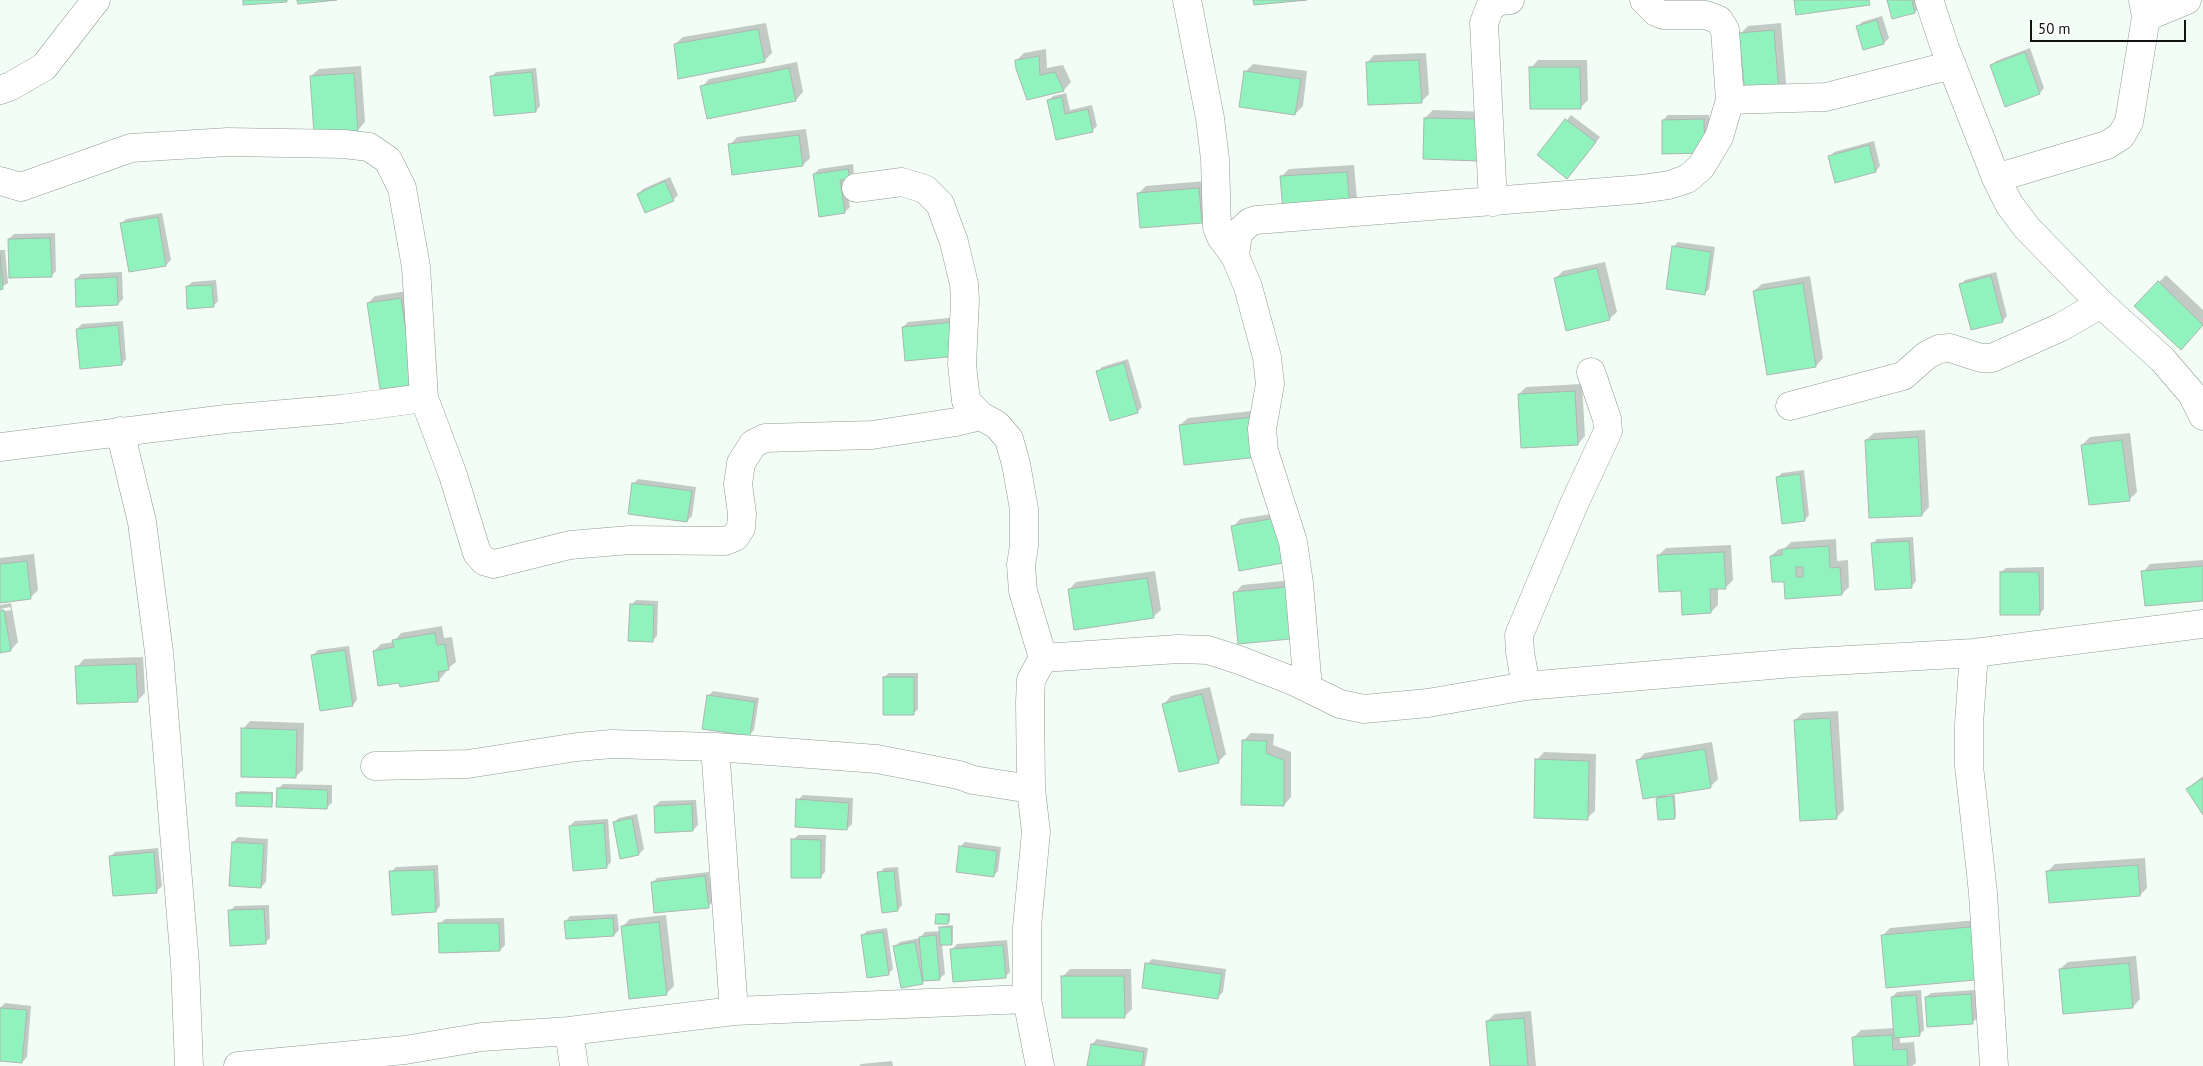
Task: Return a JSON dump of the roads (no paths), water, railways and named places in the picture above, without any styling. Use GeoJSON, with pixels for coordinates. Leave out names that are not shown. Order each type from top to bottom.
{"type":"FeatureCollection","features":[{"type":"Feature","properties":{"kind":"street"},"geometry":{"type":"LineString","coordinates":[[0,90],[11,86],[44,67],[96,0]]}},
{"type":"Feature","properties":{"kind":"street"},"geometry":{"type":"LineString","coordinates":[[1187,0],[1211,126],[1215,159],[1217,227],[1221,237],[1235,256],[1248,287],[1267,357],[1270,384],[1262,430],[1264,451],[1293,542],[1299,583],[1308,688]]}},
{"type":"Feature","properties":{"kind":"street"},"geometry":{"type":"LineString","coordinates":[[1492,202],[1484,23],[1490,7],[1500,1],[1510,0]]}},
{"type":"Feature","properties":{"kind":"street"},"geometry":{"type":"LineString","coordinates":[[1235,256],[1238,233],[1250,222],[1642,189],[1669,185],[1687,179],[1701,167],[1719,137],[1730,100],[1725,30],[1719,20],[1706,15],[1664,15],[1656,12],[1644,0]]}},
{"type":"Feature","properties":{"kind":"street"},"geometry":{"type":"LineString","coordinates":[[1930,0],[1952,65],[1996,178],[2009,204],[2027,228],[2101,304],[2162,359],[2192,394],[2203,416]]}},
{"type":"Feature","properties":{"kind":"street"},"geometry":{"type":"LineString","coordinates":[[1996,178],[2107,145],[2121,136],[2129,122],[2145,9],[2188,0]]}},
{"type":"Feature","properties":{"kind":"street"},"geometry":{"type":"LineString","coordinates":[[1730,100],[1826,97],[1952,65]]}},
{"type":"Feature","properties":{"kind":"street"},"geometry":{"type":"LineString","coordinates":[[0,181],[21,187],[131,148],[228,142],[344,144],[369,147],[388,160],[402,188],[416,267],[424,398],[453,475],[477,553],[484,560],[494,564],[570,545],[630,540],[725,541],[735,536],[741,528],[742,514],[738,484],[741,463],[753,444],[765,438],[872,436],[981,416]]}},
{"type":"Feature","properties":{"kind":"street"},"geometry":{"type":"LineString","coordinates":[[856,188],[902,182],[925,189],[940,204],[954,242],[964,284],[962,364],[966,401],[981,416],[997,425],[1009,439],[1016,464],[1024,509],[1024,546],[1021,565],[1023,591],[1043,658],[1031,680],[1031,789],[1036,832],[1027,928],[1027,999],[1040,1066]]}},
{"type":"Feature","properties":{"kind":"street"},"geometry":{"type":"LineString","coordinates":[[1790,406],[1903,376],[1927,355],[1939,348],[1950,348],[1981,358],[1992,358],[2060,327],[2101,304]]}},
{"type":"Feature","properties":{"kind":"street"},"geometry":{"type":"LineString","coordinates":[[1526,686],[1519,635],[1574,504],[1608,431],[1608,419],[1591,372]]}},
{"type":"Feature","properties":{"kind":"street"},"geometry":{"type":"LineString","coordinates":[[0,447],[120,431],[342,409],[424,398]]}},
{"type":"Feature","properties":{"kind":"street"},"geometry":{"type":"LineString","coordinates":[[120,431],[142,522],[160,652],[185,964],[189,1066]]}},
{"type":"Feature","properties":{"kind":"street"},"geometry":{"type":"LineString","coordinates":[[1043,658],[1178,649],[1208,650],[1239,660],[1308,688],[1340,704],[1364,709],[1428,703],[1526,686],[1794,663],[1974,654],[2203,624]]}},
{"type":"Feature","properties":{"kind":"street"},"geometry":{"type":"LineString","coordinates":[[1974,654],[1969,724],[1969,766],[1983,893],[1994,1066]]}},
{"type":"Feature","properties":{"kind":"street"},"geometry":{"type":"LineString","coordinates":[[375,766],[468,764],[577,747],[612,744],[715,747],[878,759],[973,780],[1031,789]]}},
{"type":"Feature","properties":{"kind":"street"},"geometry":{"type":"LineString","coordinates":[[715,747],[734,1011]]}},
{"type":"Feature","properties":{"kind":"street"},"geometry":{"type":"LineString","coordinates":[[238,1066],[406,1050],[482,1038],[569,1031],[734,1011],[1027,999]]}},
{"type":"Feature","properties":{"kind":"street"},"geometry":{"type":"LineString","coordinates":[[569,1031],[574,1066]]}}]}
